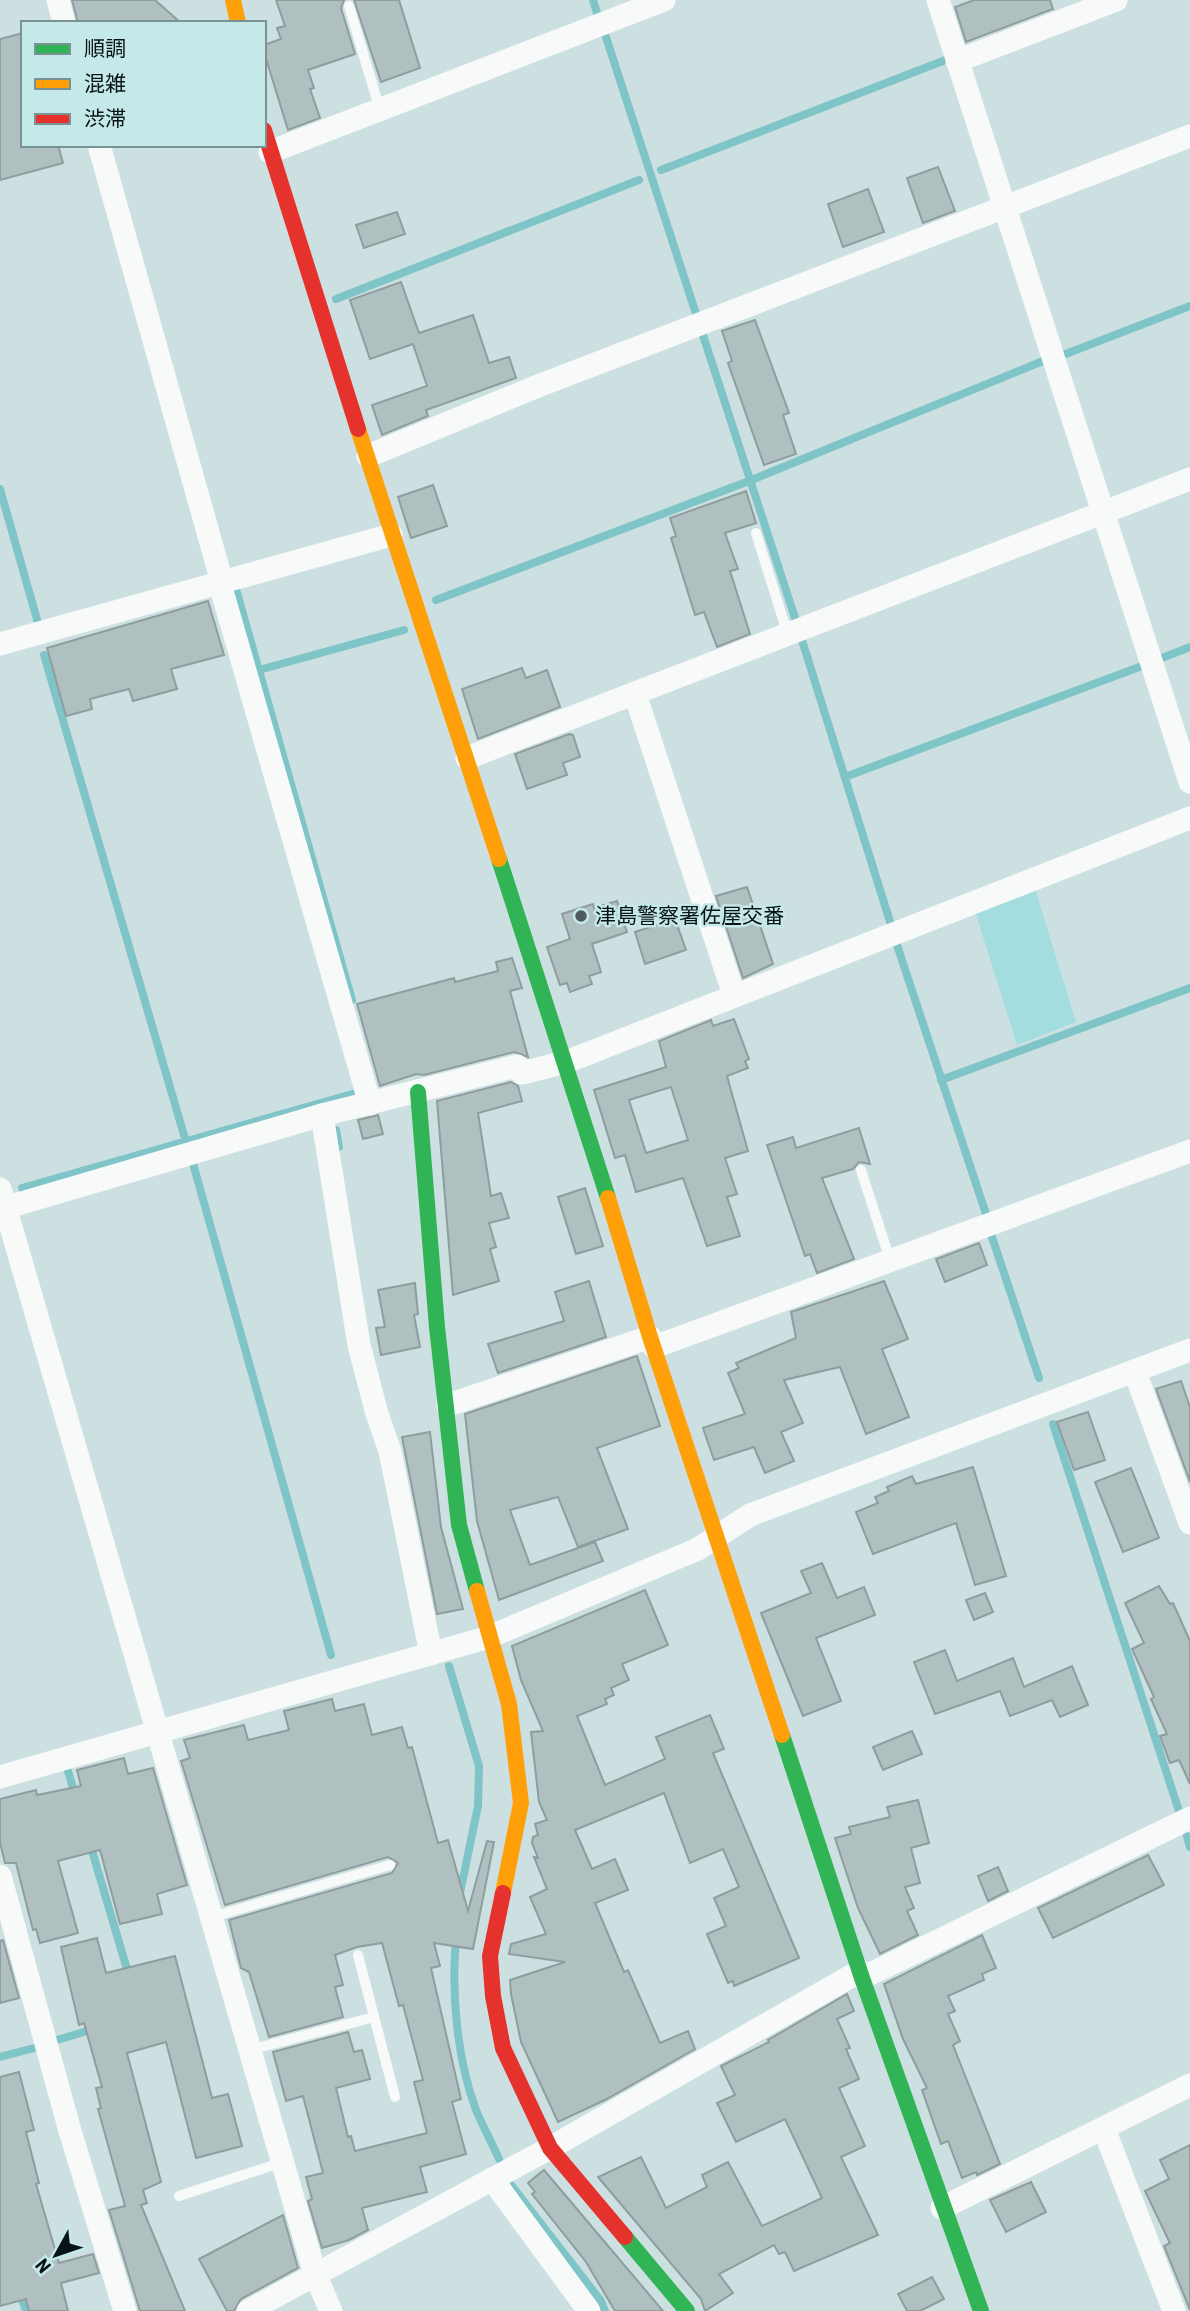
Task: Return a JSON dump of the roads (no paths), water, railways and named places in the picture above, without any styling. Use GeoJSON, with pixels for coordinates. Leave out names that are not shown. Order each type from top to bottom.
{"type":"FeatureCollection","features":[{"type":"Feature","properties":{"kind":"street"},"geometry":{"type":"LineString","coordinates":[[58,0],[63,21]]}},
{"type":"Feature","properties":{"kind":"street"},"geometry":{"type":"LineString","coordinates":[[233,0],[238,21]]}},
{"type":"Feature","properties":{"kind":"street"},"geometry":{"type":"LineString","coordinates":[[664,0],[380,110],[267,141],[391,535],[566,1062],[652,1342],[861,1974],[942,2208],[981,2311]]}},
{"type":"Feature","properties":{"kind":"street"},"geometry":{"type":"LineString","coordinates":[[938,0],[1190,782]]}},
{"type":"Feature","properties":{"kind":"street"},"geometry":{"type":"LineString","coordinates":[[957,61],[1116,0]]}},
{"type":"Feature","properties":{"kind":"street"},"geometry":{"type":"LineString","coordinates":[[368,456],[698,324],[1190,136]]}},
{"type":"Feature","properties":{"kind":"street"},"geometry":{"type":"LineString","coordinates":[[100,147],[222,582],[222,592],[370,1104]]}},
{"type":"Feature","properties":{"kind":"street"},"geometry":{"type":"LineString","coordinates":[[467,758],[787,632],[1190,479]]}},
{"type":"Feature","properties":{"kind":"street"},"geometry":{"type":"LineString","coordinates":[[0,644],[391,535]]}},
{"type":"Feature","properties":{"kind":"street"},"geometry":{"type":"LineString","coordinates":[[635,694],[734,995]]}},
{"type":"Feature","properties":{"kind":"street"},"geometry":{"type":"LineString","coordinates":[[331,2311],[315,2274],[159,1731],[1,1200],[18,1203],[323,1115],[517,1066],[522,1073],[566,1062],[1190,818]]}},
{"type":"Feature","properties":{"kind":"street"},"geometry":{"type":"LineString","coordinates":[[418,1092],[437,1327],[448,1405],[459,1525],[509,1704],[521,1802],[490,1956],[492,1996],[503,2048],[550,2148],[687,2311]]}},
{"type":"Feature","properties":{"kind":"street"},"geometry":{"type":"LineString","coordinates":[[323,1115],[359,1345],[390,1451],[431,1654]]}},
{"type":"Feature","properties":{"kind":"street"},"geometry":{"type":"LineString","coordinates":[[448,1405],[652,1342],[891,1260],[1190,1151]]}},
{"type":"Feature","properties":{"kind":"street"},"geometry":{"type":"LineString","coordinates":[[0,1777],[489,1637],[698,1549],[750,1515],[1190,1350]]}},
{"type":"Feature","properties":{"kind":"street"},"geometry":{"type":"LineString","coordinates":[[1135,1372],[1190,1523]]}},
{"type":"Feature","properties":{"kind":"street"},"geometry":{"type":"LineString","coordinates":[[248,2311],[550,2148],[861,1974],[1190,1818]]}},
{"type":"Feature","properties":{"kind":"street"},"geometry":{"type":"LineString","coordinates":[[0,1876],[70,2131],[125,2311]]}},
{"type":"Feature","properties":{"kind":"street"},"geometry":{"type":"LineString","coordinates":[[942,2208],[1104,2130],[1190,2085]]}},
{"type":"Feature","properties":{"kind":"street"},"geometry":{"type":"LineString","coordinates":[[1104,2130],[1174,2311]]}},
{"type":"Feature","properties":{"kind":"street"},"geometry":{"type":"LineString","coordinates":[[492,2179],[589,2311]]}},
{"type":"Feature","properties":{"kind":"lane"},"geometry":{"type":"LineString","coordinates":[[349,6],[380,110]]}},
{"type":"Feature","properties":{"kind":"lane"},"geometry":{"type":"LineString","coordinates":[[756,533],[787,632]]}},
{"type":"Feature","properties":{"kind":"lane"},"geometry":{"type":"LineString","coordinates":[[861,1170],[891,1260]]}},
{"type":"Feature","properties":{"kind":"lane"},"geometry":{"type":"LineString","coordinates":[[212,1917],[390,1865]]}},
{"type":"Feature","properties":{"kind":"lane"},"geometry":{"type":"LineString","coordinates":[[358,1955],[395,2097]]}},
{"type":"Feature","properties":{"kind":"lane"},"geometry":{"type":"LineString","coordinates":[[250,2050],[374,2017]]}},
{"type":"Feature","properties":{"kind":"lane"},"geometry":{"type":"LineString","coordinates":[[179,2196],[283,2162]]}},
{"type":"Feature","properties":{"kind":"waterway"},"geometry":{"type":"LineString","coordinates":[[593,0],[598,16]]}},
{"type":"Feature","properties":{"kind":"waterway"},"geometry":{"type":"LineString","coordinates":[[604,31],[796,621]]}},
{"type":"Feature","properties":{"kind":"waterway"},"geometry":{"type":"LineString","coordinates":[[661,170],[948,59]]}},
{"type":"Feature","properties":{"kind":"waterway"},"geometry":{"type":"LineString","coordinates":[[336,299],[639,180]]}},
{"type":"Feature","properties":{"kind":"waterway"},"geometry":{"type":"LineString","coordinates":[[1063,355],[1190,306]]}},
{"type":"Feature","properties":{"kind":"waterway"},"geometry":{"type":"LineString","coordinates":[[436,600],[749,481],[1043,361]]}},
{"type":"Feature","properties":{"kind":"waterway"},"geometry":{"type":"LineString","coordinates":[[0,489],[38,623]]}},
{"type":"Feature","properties":{"kind":"waterway"},"geometry":{"type":"LineString","coordinates":[[236,589],[352,1000]]}},
{"type":"Feature","properties":{"kind":"waterway"},"geometry":{"type":"LineString","coordinates":[[259,670],[404,630]]}},
{"type":"Feature","properties":{"kind":"waterway"},"geometry":{"type":"LineString","coordinates":[[801,637],[891,925]]}},
{"type":"Feature","properties":{"kind":"waterway"},"geometry":{"type":"LineString","coordinates":[[1157,660],[1190,647]]}},
{"type":"Feature","properties":{"kind":"waterway"},"geometry":{"type":"LineString","coordinates":[[44,655],[186,1142]]}},
{"type":"Feature","properties":{"kind":"waterway"},"geometry":{"type":"LineString","coordinates":[[845,777],[1142,666]]}},
{"type":"Feature","properties":{"kind":"waterway"},"geometry":{"type":"LineString","coordinates":[[895,939],[987,1217]]}},
{"type":"Feature","properties":{"kind":"waterway"},"geometry":{"type":"LineString","coordinates":[[941,1080],[1190,988]]}},
{"type":"Feature","properties":{"kind":"waterway"},"geometry":{"type":"LineString","coordinates":[[22,1188],[356,1093]]}},
{"type":"Feature","properties":{"kind":"waterway"},"geometry":{"type":"LineString","coordinates":[[336,1130],[339,1147]]}},
{"type":"Feature","properties":{"kind":"waterway"},"geometry":{"type":"LineString","coordinates":[[192,1160],[331,1655]]}},
{"type":"Feature","properties":{"kind":"waterway"},"geometry":{"type":"LineString","coordinates":[[990,1231],[1039,1378]]}},
{"type":"Feature","properties":{"kind":"waterway"},"geometry":{"type":"LineString","coordinates":[[1053,1424],[1180,1814]]}},
{"type":"Feature","properties":{"kind":"waterway"},"geometry":{"type":"LineString","coordinates":[[449,1666],[479,1766],[478,1806],[459,1898]]}},
{"type":"Feature","properties":{"kind":"waterway"},"geometry":{"type":"LineString","coordinates":[[68,1771],[76,1798]]}},
{"type":"Feature","properties":{"kind":"waterway"},"geometry":{"type":"LineString","coordinates":[[1187,1836],[1190,1847]]}},
{"type":"Feature","properties":{"kind":"waterway"},"geometry":{"type":"LineString","coordinates":[[90,1844],[129,1976]]}},
{"type":"Feature","properties":{"kind":"waterway"},"geometry":{"type":"LineString","coordinates":[[456,1939],[455,2003],[464,2069],[476,2110],[499,2159]]}},
{"type":"Feature","properties":{"kind":"waterway"},"geometry":{"type":"LineString","coordinates":[[57,2040],[94,2029]]}},
{"type":"Feature","properties":{"kind":"waterway"},"geometry":{"type":"LineString","coordinates":[[0,2057],[38,2047]]}},
{"type":"Feature","properties":{"kind":"waterway"},"geometry":{"type":"LineString","coordinates":[[511,2185],[601,2301],[605,2311]]}},
{"type":"Feature","properties":{"kind":"waterway"},"geometry":{"type":"LineString","coordinates":[[19,2291],[26,2311]]}},
{"type":"Feature","properties":{"kind":"place","name":"津島警察署佐屋交番"},"geometry":{"type":"Point","coordinates":[581,916]}}]}
